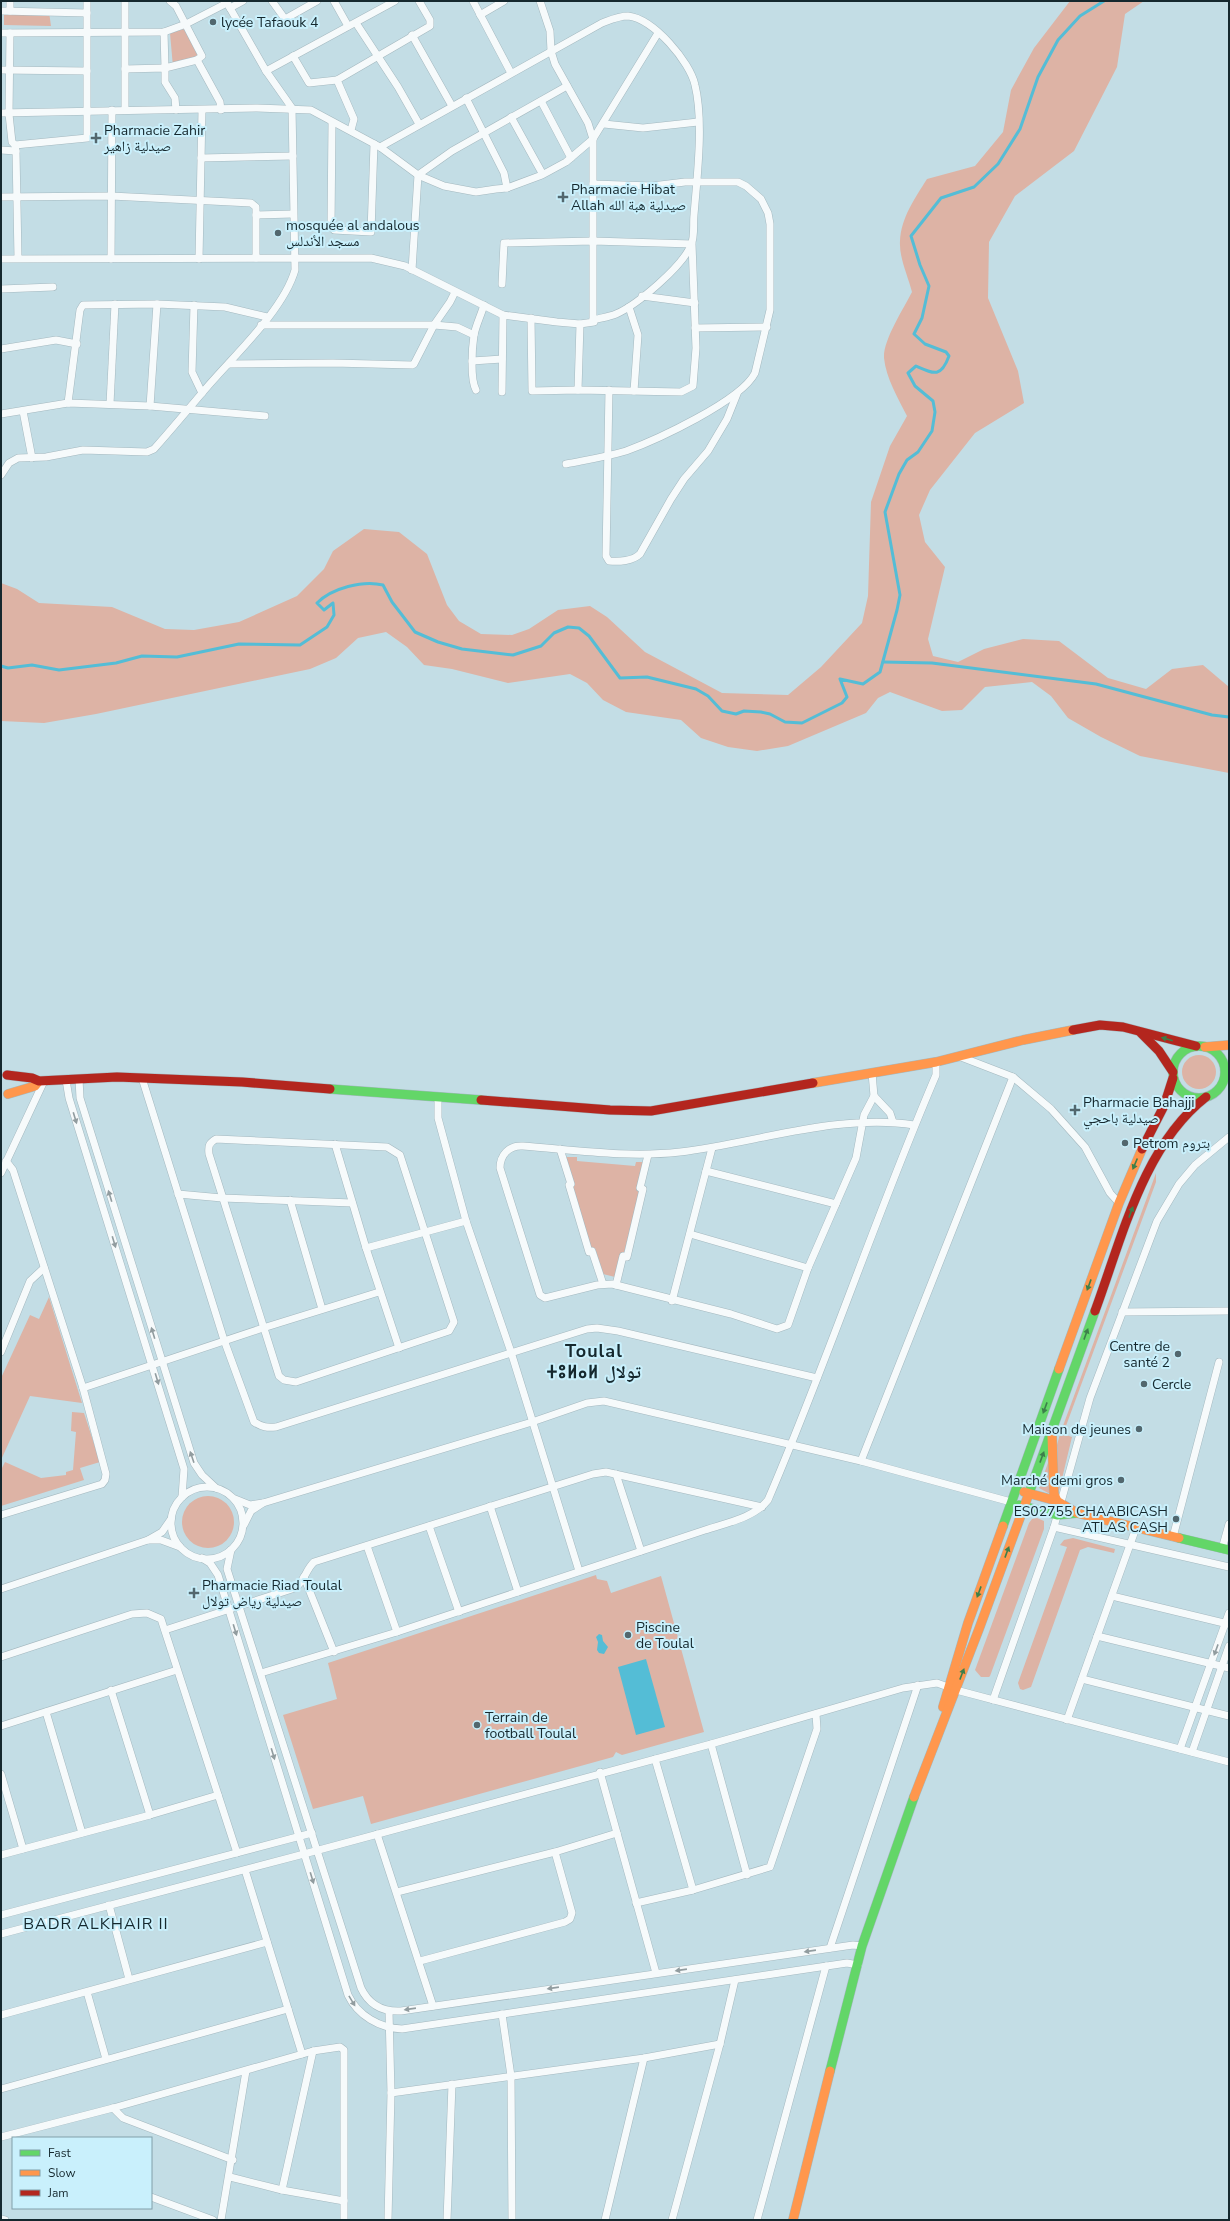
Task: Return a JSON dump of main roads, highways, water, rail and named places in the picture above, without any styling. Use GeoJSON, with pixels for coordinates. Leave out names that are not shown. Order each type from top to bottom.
{"type":"FeatureCollection","features":[{"type":"Feature","properties":{"kind":"main road"},"geometry":{"type":"LineString","coordinates":[[4,1074],[42,1081],[117,1077],[242,1082],[610,1110],[651,1111],[936,1062],[1076,1028],[1100,1025],[1123,1026],[1201,1047],[1218,1056],[1222,1062],[1224,1078],[1221,1086]]}},
{"type":"Feature","properties":{"kind":"main road"},"geometry":{"type":"LineString","coordinates":[[1138,1030],[1157,1046],[1166,1057],[1182,1092],[1190,1096],[1206,1097]]}},
{"type":"Feature","properties":{"kind":"main road"},"geometry":{"type":"LineString","coordinates":[[952,1688],[968,1623],[1011,1502],[1119,1203],[1142,1148],[1170,1095],[1174,1064],[1182,1052],[1201,1047],[1229,1045]]}},
{"type":"Feature","properties":{"kind":"main road"},"geometry":{"type":"LineString","coordinates":[[4,1074],[11,1086],[4,1096]]}},
{"type":"Feature","properties":{"kind":"main road"},"geometry":{"type":"LineString","coordinates":[[794,2220],[862,1946],[913,1796],[936,1736],[952,1688],[1030,1492],[1139,1191],[1151,1162],[1179,1121],[1192,1107],[1221,1086],[1229,1075]]}},
{"type":"Feature","properties":{"kind":"main road"},"geometry":{"type":"LineString","coordinates":[[4,1096],[35,1086],[42,1081]]}},
{"type":"Feature","properties":{"kind":"main road"},"geometry":{"type":"LineString","coordinates":[[1052,1430],[1054,1494],[1059,1503]]}},
{"type":"Feature","properties":{"kind":"main road"},"geometry":{"type":"LineString","coordinates":[[1016,1491],[1030,1492],[1059,1503],[1077,1513],[1226,1550]]}},
{"type":"Feature","properties":{"kind":"main road"},"geometry":{"type":"LineString","coordinates":[[1011,1502],[1057,1515],[1077,1513]]}},
{"type":"Feature","properties":{"kind":"water"},"geometry":{"type":"Polygon","coordinates":[[[599,1634],[602,1635],[603,1641],[608,1647],[604,1654],[599,1653],[597,1650],[598,1642],[596,1637],[599,1634]]]}},
{"type":"Feature","properties":{"kind":"water"},"geometry":{"type":"Polygon","coordinates":[[[646,1659],[665,1727],[636,1735],[618,1667],[646,1659]]]}},
{"type":"Feature","properties":{"kind":"waterway"},"geometry":{"type":"LineString","coordinates":[[1,666],[8,668],[32,665],[59,670],[116,663],[142,656],[177,657],[239,644],[300,645],[327,627],[334,615],[333,603],[324,610],[317,603],[323,598],[348,586],[375,584],[383,585],[392,602],[415,632],[438,642],[462,649],[513,655],[541,646],[554,633],[568,627],[579,628],[589,636],[620,678],[647,677],[696,689],[708,696],[722,711],[736,714],[744,711],[761,712],[770,714],[785,722],[802,723],[842,703],[847,697],[840,679],[863,684],[880,672],[897,610],[900,595],[885,512],[899,474],[907,460],[918,452],[932,431],[935,412],[933,401],[915,386],[908,373],[916,366],[932,372],[940,371],[949,356],[946,352],[925,344],[914,334],[922,318],[929,286],[920,265],[911,236],[941,198],[974,187],[998,164],[1020,129],[1038,77],[1058,40],[1080,16],[1104,1]]}},
{"type":"Feature","properties":{"kind":"waterway"},"geometry":{"type":"LineString","coordinates":[[883,662],[932,663],[1096,684],[1212,715],[1229,717]]}},
{"type":"Feature","properties":{"kind":"place","name":"lycée Tafaouk 4"},"geometry":{"type":"Point","coordinates":[213,22]}},
{"type":"Feature","properties":{"kind":"place","name":"Pharmacie Zahir صيدلية زاهير"},"geometry":{"type":"Point","coordinates":[96,138]}},
{"type":"Feature","properties":{"kind":"place","name":"Pharmacie Hibat Allah صيدلية هبة الله"},"geometry":{"type":"Point","coordinates":[563,197]}},
{"type":"Feature","properties":{"kind":"place","name":"mosquée al andalous مسجد الأندلس"},"geometry":{"type":"Point","coordinates":[278,233]}},
{"type":"Feature","properties":{"kind":"place","name":"Pharmacie Bahajji صيدلية باحجي"},"geometry":{"type":"Point","coordinates":[1075,1110]}},
{"type":"Feature","properties":{"kind":"place","name":"Petrom بتروم"},"geometry":{"type":"Point","coordinates":[1125,1143]}},
{"type":"Feature","properties":{"kind":"place","name":"Centre de santé 2"},"geometry":{"type":"Point","coordinates":[1178,1354]}},
{"type":"Feature","properties":{"kind":"place","name":"Cercle"},"geometry":{"type":"Point","coordinates":[1144,1384]}},
{"type":"Feature","properties":{"kind":"place","name":"Maison de jeunes"},"geometry":{"type":"Point","coordinates":[1139,1429]}},
{"type":"Feature","properties":{"kind":"place","name":"Marché demi gros"},"geometry":{"type":"Point","coordinates":[1121,1480]}},
{"type":"Feature","properties":{"kind":"place","name":"ES02755 CHAABICASH ATLAS CASH"},"geometry":{"type":"Point","coordinates":[1176,1519]}},
{"type":"Feature","properties":{"kind":"place","name":"Pharmacie Riad Toulal صيدلية رياض تولال"},"geometry":{"type":"Point","coordinates":[194,1593]}},
{"type":"Feature","properties":{"kind":"place","name":"Piscine de Toulal"},"geometry":{"type":"Point","coordinates":[628,1635]}},
{"type":"Feature","properties":{"kind":"place","name":"Terrain de football Toulal"},"geometry":{"type":"Point","coordinates":[477,1725]}},
{"type":"Feature","properties":{"kind":"district","name":"Toulal ⵜⵓⵍⴰⵍ تولال"},"geometry":{"type":"Point","coordinates":[594,1361]}},
{"type":"Feature","properties":{"kind":"district","name":"BADR ALKHAIR II"},"geometry":{"type":"Point","coordinates":[96,1923]}}]}
